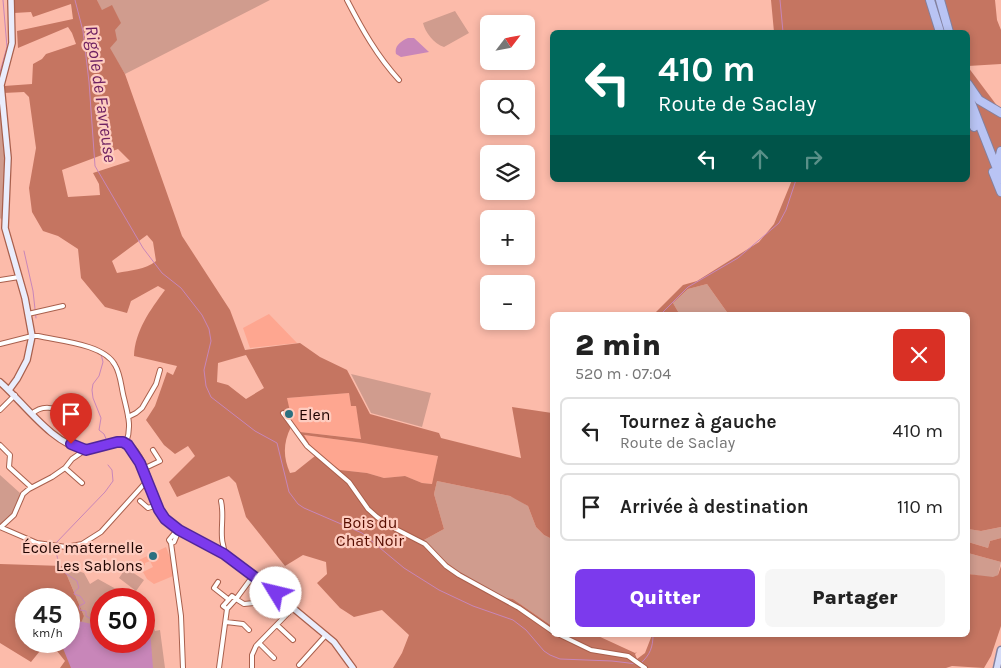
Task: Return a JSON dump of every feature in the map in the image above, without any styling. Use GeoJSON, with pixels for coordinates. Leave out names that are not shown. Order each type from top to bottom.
{"type":"FeatureCollection","features":[{"type":"Feature","properties":{"kind":"highway"},"geometry":{"type":"LineString","coordinates":[[930,0],[939,30]]}},
{"type":"Feature","properties":{"kind":"highway"},"geometry":{"type":"LineString","coordinates":[[940,0],[948,30]]}},
{"type":"Feature","properties":{"kind":"highway"},"geometry":{"type":"LineString","coordinates":[[970,87],[979,100],[1001,113]]}},
{"type":"Feature","properties":{"kind":"highway"},"geometry":{"type":"LineString","coordinates":[[970,100],[1001,179]]}},
{"type":"Feature","properties":{"kind":"highway"},"geometry":{"type":"LineString","coordinates":[[970,115],[1001,192]]}},
{"type":"Feature","properties":{"kind":"highway"},"geometry":{"type":"LineString","coordinates":[[1001,151],[1001,170]]}},
{"type":"Feature","properties":{"kind":"main road"},"geometry":{"type":"LineString","coordinates":[[10,390],[18,379],[27,360],[34,313],[19,277],[3,228],[8,158],[1,85],[12,43],[11,0]]}},
{"type":"Feature","properties":{"kind":"main road"},"geometry":{"type":"LineString","coordinates":[[0,382],[54,434],[86,450],[117,442],[126,443],[135,453],[165,519],[178,529],[224,554],[260,581],[266,589],[276,593],[326,635],[338,647],[353,668]]}},
{"type":"Feature","properties":{"kind":"main road"},"geometry":{"type":"LineString","coordinates":[[997,668],[1001,650]]}},
{"type":"Feature","properties":{"kind":"street"},"geometry":{"type":"LineString","coordinates":[[347,0],[365,35],[385,65],[399,80]]}},
{"type":"Feature","properties":{"kind":"street"},"geometry":{"type":"LineString","coordinates":[[0,280],[19,277]]}},
{"type":"Feature","properties":{"kind":"street"},"geometry":{"type":"LineString","coordinates":[[34,313],[63,306]]}},
{"type":"Feature","properties":{"kind":"street"},"geometry":{"type":"LineString","coordinates":[[0,344],[32,336],[95,349],[108,356],[119,373],[130,434],[126,443]]}},
{"type":"Feature","properties":{"kind":"street"},"geometry":{"type":"LineString","coordinates":[[128,417],[142,408],[156,384],[160,370]]}},
{"type":"Feature","properties":{"kind":"street"},"geometry":{"type":"LineString","coordinates":[[0,410],[15,396]]}},
{"type":"Feature","properties":{"kind":"street"},"geometry":{"type":"LineString","coordinates":[[32,414],[36,410],[45,407],[67,413]]}},
{"type":"Feature","properties":{"kind":"street"},"geometry":{"type":"LineString","coordinates":[[283,413],[307,446],[349,482],[368,509],[378,518],[426,544],[446,566],[459,575],[520,608],[550,629]]}},
{"type":"Feature","properties":{"kind":"street"},"geometry":{"type":"LineString","coordinates":[[0,445],[10,454],[9,468],[31,487]]}},
{"type":"Feature","properties":{"kind":"street"},"geometry":{"type":"LineString","coordinates":[[86,450],[72,459],[52,477],[31,487],[24,494],[14,516],[0,527],[37,543],[54,546],[74,546],[95,537],[106,528],[148,481]]}},
{"type":"Feature","properties":{"kind":"street"},"geometry":{"type":"LineString","coordinates":[[143,469],[160,460],[153,450]]}},
{"type":"Feature","properties":{"kind":"street"},"geometry":{"type":"LineString","coordinates":[[64,468],[82,484]]}},
{"type":"Feature","properties":{"kind":"street"},"geometry":{"type":"LineString","coordinates":[[140,501],[148,508],[157,504]]}},
{"type":"Feature","properties":{"kind":"street"},"geometry":{"type":"LineString","coordinates":[[221,501],[224,554]]}},
{"type":"Feature","properties":{"kind":"street"},"geometry":{"type":"LineString","coordinates":[[178,529],[174,542],[171,543],[181,616],[183,668]]}},
{"type":"Feature","properties":{"kind":"street"},"geometry":{"type":"LineString","coordinates":[[219,668],[227,609],[250,580]]}},
{"type":"Feature","properties":{"kind":"street"},"geometry":{"type":"LineString","coordinates":[[218,582],[214,588],[228,599]]}},
{"type":"Feature","properties":{"kind":"street"},"geometry":{"type":"LineString","coordinates":[[227,609],[223,606],[232,596],[244,604],[252,604],[256,602],[266,589]]}},
{"type":"Feature","properties":{"kind":"street"},"geometry":{"type":"LineString","coordinates":[[252,668],[253,651],[293,608]]}},
{"type":"Feature","properties":{"kind":"street"},"geometry":{"type":"LineString","coordinates":[[226,622],[243,624],[248,630]]}},
{"type":"Feature","properties":{"kind":"street"},"geometry":{"type":"LineString","coordinates":[[277,625],[293,640]]}},
{"type":"Feature","properties":{"kind":"street"},"geometry":{"type":"LineString","coordinates":[[299,665],[326,635]]}},
{"type":"Feature","properties":{"kind":"street"},"geometry":{"type":"LineString","coordinates":[[564,637],[591,650],[628,656],[641,665]]}},
{"type":"Feature","properties":{"kind":"street"},"geometry":{"type":"LineString","coordinates":[[259,643],[274,658]]}},
{"type":"Feature","properties":{"kind":"shaded area"},"geometry":{"type":"Polygon","coordinates":[[[97,0],[270,0],[125,74],[109,48],[102,11],[97,0]]]}},
{"type":"Feature","properties":{"kind":"shaded area"},"geometry":{"type":"Polygon","coordinates":[[[455,11],[469,33],[444,47],[431,37],[423,23],[455,11]]]}},
{"type":"Feature","properties":{"kind":"shaded area"},"geometry":{"type":"Polygon","coordinates":[[[408,38],[414,38],[429,52],[401,57],[396,54],[399,44],[408,38]]]}},
{"type":"Feature","properties":{"kind":"shaded area"},"geometry":{"type":"Polygon","coordinates":[[[0,92],[5,165],[2,220],[0,218],[0,92]]]}},
{"type":"Feature","properties":{"kind":"shaded area"},"geometry":{"type":"Polygon","coordinates":[[[707,284],[727,312],[678,312],[673,303],[688,289],[707,284]]]}},
{"type":"Feature","properties":{"kind":"shaded area"},"geometry":{"type":"Polygon","coordinates":[[[269,314],[297,343],[250,348],[243,328],[269,314]]]}},
{"type":"Feature","properties":{"kind":"shaded area"},"geometry":{"type":"Polygon","coordinates":[[[351,374],[431,393],[422,427],[371,413],[351,374]]]}},
{"type":"Feature","properties":{"kind":"shaded area"},"geometry":{"type":"Polygon","coordinates":[[[349,393],[351,406],[356,406],[362,439],[300,432],[289,418],[287,398],[349,393]]]}},
{"type":"Feature","properties":{"kind":"shaded area"},"geometry":{"type":"Polygon","coordinates":[[[303,435],[438,455],[433,484],[422,483],[405,476],[384,478],[367,473],[340,470],[313,450],[303,435]]]}},
{"type":"Feature","properties":{"kind":"shaded area"},"geometry":{"type":"Polygon","coordinates":[[[0,475],[20,493],[13,511],[0,525],[0,475]]]}},
{"type":"Feature","properties":{"kind":"shaded area"},"geometry":{"type":"Polygon","coordinates":[[[437,481],[510,496],[528,506],[536,527],[550,538],[550,625],[513,599],[503,597],[473,582],[446,562],[424,540],[444,529],[434,494],[437,481]]]}},
{"type":"Feature","properties":{"kind":"shaded area"},"geometry":{"type":"Polygon","coordinates":[[[1001,527],[1001,538],[990,541],[988,548],[970,543],[970,529],[981,531],[1001,527]]]}},
{"type":"Feature","properties":{"kind":"shaded area"},"geometry":{"type":"Polygon","coordinates":[[[166,547],[171,560],[173,576],[154,584],[147,579],[143,572],[153,567],[150,561],[143,566],[139,560],[166,547]]]}},
{"type":"Feature","properties":{"kind":"shaded area"},"geometry":{"type":"Polygon","coordinates":[[[970,554],[1001,562],[998,575],[993,578],[970,574],[970,554]]]}},
{"type":"Feature","properties":{"kind":"shaded area"},"geometry":{"type":"Polygon","coordinates":[[[63,566],[84,573],[90,584],[98,579],[114,588],[90,588],[90,647],[80,636],[80,624],[84,616],[80,606],[80,588],[72,588],[63,566]]]}},
{"type":"Feature","properties":{"kind":"shaded area"},"geometry":{"type":"Polygon","coordinates":[[[126,568],[144,580],[138,588],[132,588],[119,578],[126,568]]]}},
{"type":"Feature","properties":{"kind":"shaded area"},"geometry":{"type":"Polygon","coordinates":[[[80,621],[90,624],[90,653],[152,653],[153,668],[71,668],[65,653],[80,653],[80,621]]]}},
{"type":"Feature","properties":{"kind":"shaded area"},"geometry":{"type":"Polygon","coordinates":[[[160,630],[165,668],[108,668],[95,653],[155,653],[155,631],[160,630]]]}},
{"type":"Feature","properties":{"kind":"green space","name":"Bois du Chat Noir"},"geometry":{"type":"Polygon","coordinates":[[[12,0],[97,0],[102,10],[112,5],[121,23],[115,30],[117,40],[110,48],[125,74],[182,236],[230,310],[245,350],[300,343],[320,357],[347,370],[370,414],[439,433],[441,438],[521,458],[512,407],[550,413],[550,538],[536,527],[528,506],[510,496],[437,481],[434,494],[444,529],[424,540],[446,562],[473,582],[503,597],[513,599],[550,625],[550,637],[600,637],[635,653],[637,652],[635,654],[637,659],[645,653],[651,637],[970,637],[970,574],[993,577],[998,575],[1001,566],[1001,626],[991,656],[984,668],[952,666],[946,668],[393,668],[402,653],[409,635],[382,610],[354,617],[340,608],[317,583],[327,574],[326,562],[303,555],[285,566],[246,517],[236,483],[229,476],[177,497],[169,482],[195,456],[188,446],[175,454],[164,445],[146,420],[155,406],[167,372],[173,375],[177,366],[134,356],[140,329],[165,290],[158,286],[131,301],[127,313],[105,307],[81,278],[78,249],[58,236],[43,231],[32,212],[29,188],[36,148],[29,97],[24,92],[3,93],[4,86],[32,84],[33,64],[42,59],[46,54],[76,44],[68,27],[18,48],[17,31],[73,19],[71,4],[33,17],[31,12],[14,13],[12,0]],[[118,149],[62,170],[68,197],[100,195],[99,184],[93,173],[130,161],[118,149]],[[147,235],[112,261],[117,273],[143,268],[152,264],[156,261],[153,242],[147,235]],[[246,355],[218,363],[217,382],[228,385],[246,399],[264,388],[246,355]],[[349,393],[287,398],[291,416],[289,418],[300,432],[361,439],[356,406],[351,406],[349,393]],[[291,427],[285,444],[285,456],[290,473],[295,472],[315,456],[291,427]],[[304,435],[313,450],[340,470],[367,473],[384,478],[405,476],[422,483],[432,484],[438,456],[304,435]]]}},
{"type":"Feature","properties":{"kind":"green space"},"geometry":{"type":"Polygon","coordinates":[[[771,0],[995,0],[997,20],[1001,30],[1001,64],[970,66],[970,30],[774,30],[771,0]]]}},
{"type":"Feature","properties":{"kind":"green space"},"geometry":{"type":"Polygon","coordinates":[[[970,70],[1001,111],[1001,527],[981,531],[970,529],[970,312],[727,312],[707,284],[688,289],[673,303],[678,312],[656,312],[683,285],[697,281],[759,242],[774,224],[791,182],[970,182],[970,70]]]}},
{"type":"Feature","properties":{"kind":"green space"},"geometry":{"type":"Polygon","coordinates":[[[1001,538],[1001,562],[970,554],[970,543],[988,548],[990,541],[1001,538]]]}},
{"type":"Feature","properties":{"kind":"green space"},"geometry":{"type":"Polygon","coordinates":[[[0,564],[63,566],[72,588],[15,588],[15,652],[0,643],[0,564]]]}},
{"type":"Feature","properties":{"kind":"green space"},"geometry":{"type":"Polygon","coordinates":[[[80,606],[84,616],[81,623],[90,638],[90,653],[99,653],[108,668],[60,668],[65,661],[59,653],[80,653],[80,606]]]}},
{"type":"Feature","properties":{"kind":"green space"},"geometry":{"type":"Polygon","coordinates":[[[16,653],[38,653],[31,662],[16,653]]]}},
{"type":"Feature","properties":{"kind":"waterway"},"geometry":{"type":"LineString","coordinates":[[0,72],[7,47],[3,0]]}},
{"type":"Feature","properties":{"kind":"waterway","name":"Rigole de Favreuse"},"geometry":{"type":"LineString","coordinates":[[75,0],[83,31],[95,166],[143,248],[162,273],[181,288],[202,315],[209,329],[211,341],[204,370],[206,386],[211,397],[255,431],[277,443],[289,492],[298,504],[362,533],[404,568],[439,590],[473,606],[513,620],[526,630],[544,651],[550,655],[560,659],[637,664]]}},
{"type":"Feature","properties":{"kind":"waterway","name":"Rigole de Favreuse"},"geometry":{"type":"LineString","coordinates":[[780,0],[783,30]]}},
{"type":"Feature","properties":{"kind":"waterway"},"geometry":{"type":"LineString","coordinates":[[0,106],[1,115]]}},
{"type":"Feature","properties":{"kind":"waterway","name":"Rigole de Favreuse"},"geometry":{"type":"LineString","coordinates":[[663,312],[688,287],[738,258],[779,223],[786,210],[795,182]]}},
{"type":"Feature","properties":{"kind":"waterway"},"geometry":{"type":"LineString","coordinates":[[24,251],[33,291],[36,318]]}},
{"type":"Feature","properties":{"kind":"waterway"},"geometry":{"type":"LineString","coordinates":[[101,354],[103,362],[92,390],[101,418],[99,430],[104,434],[107,441]]}},
{"type":"Feature","properties":{"kind":"waterway"},"geometry":{"type":"LineString","coordinates":[[90,618],[86,616],[86,611],[80,610],[79,606],[85,603],[80,596],[74,594],[79,588],[77,581],[62,571],[57,558],[55,544],[105,492],[113,481],[112,470],[108,465]]}},
{"type":"Feature","properties":{"kind":"waterway","name":"Rigole de Favreuse"},"geometry":{"type":"LineString","coordinates":[[641,663],[650,651],[653,637]]}},
{"type":"Feature","properties":{"kind":"place","name":"Elen"},"geometry":{"type":"Point","coordinates":[289,414]}},
{"type":"Feature","properties":{"kind":"place","name":"École maternelle Les Sablons"},"geometry":{"type":"Point","coordinates":[153,556]}},
{"type":"Feature","properties":{"kind":"route"},"geometry":{"type":"LineString","coordinates":[[71,444],[86,450],[117,442],[126,443],[135,453],[152,489],[159,510],[165,519],[179,530],[224,554],[260,581],[266,589],[276,593]]}}]}
